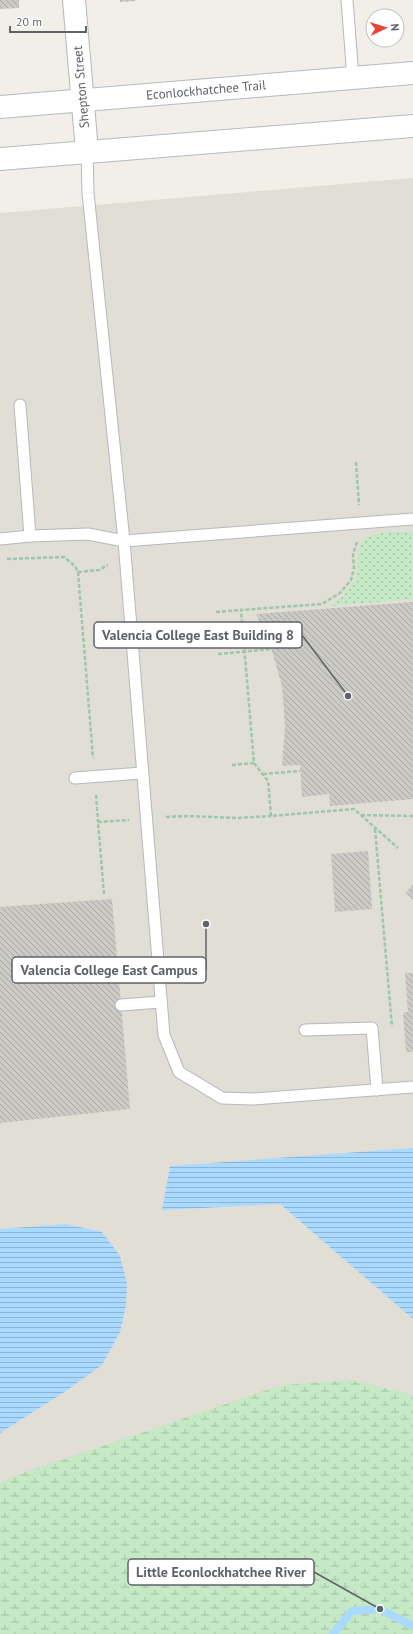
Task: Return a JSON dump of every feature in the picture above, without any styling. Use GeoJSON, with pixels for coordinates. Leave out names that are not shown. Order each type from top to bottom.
{"type":"FeatureCollection","features":[{"type":"Feature","properties":{"kind":"street","name":"Shepton Street"},"geometry":{"type":"LineString","coordinates":[[74,0],[87,151]]}},
{"type":"Feature","properties":{"kind":"street","name":"Econlockhatchee Trail"},"geometry":{"type":"LineString","coordinates":[[0,107],[413,73]]}},
{"type":"Feature","properties":{"kind":"street"},"geometry":{"type":"LineString","coordinates":[[0,158],[413,126]]}},
{"type":"Feature","properties":{"kind":"lane"},"geometry":{"type":"LineString","coordinates":[[347,0],[353,78]]}},
{"type":"Feature","properties":{"kind":"lane"},"geometry":{"type":"LineString","coordinates":[[87,151],[88,193],[124,542],[164,1035],[180,1072],[222,1098],[253,1099],[413,1087]]}},
{"type":"Feature","properties":{"kind":"lane"},"geometry":{"type":"LineString","coordinates":[[20,406],[30,536]]}},
{"type":"Feature","properties":{"kind":"lane"},"geometry":{"type":"LineString","coordinates":[[0,539],[30,536],[88,534],[124,542],[413,519]]}},
{"type":"Feature","properties":{"kind":"lane"},"geometry":{"type":"LineString","coordinates":[[75,778],[142,773]]}},
{"type":"Feature","properties":{"kind":"lane"},"geometry":{"type":"LineString","coordinates":[[121,1005],[161,1002]]}},
{"type":"Feature","properties":{"kind":"lane"},"geometry":{"type":"LineString","coordinates":[[305,1030],[372,1028],[376,1090]]}},
{"type":"Feature","properties":{"kind":"path"},"geometry":{"type":"LineString","coordinates":[[356,462],[360,523]]}},
{"type":"Feature","properties":{"kind":"path"},"geometry":{"type":"LineString","coordinates":[[216,612],[322,604],[340,593],[351,580],[354,568],[353,554],[358,539]]}},
{"type":"Feature","properties":{"kind":"path"},"geometry":{"type":"LineString","coordinates":[[7,559],[64,557],[75,566],[78,572],[98,822]]}},
{"type":"Feature","properties":{"kind":"path"},"geometry":{"type":"LineString","coordinates":[[241,610],[254,763],[268,781],[271,816],[354,809],[398,848]]}},
{"type":"Feature","properties":{"kind":"path"},"geometry":{"type":"LineString","coordinates":[[218,654],[272,649]]}},
{"type":"Feature","properties":{"kind":"path"},"geometry":{"type":"LineString","coordinates":[[232,765],[254,763]]}},
{"type":"Feature","properties":{"kind":"path"},"geometry":{"type":"LineString","coordinates":[[262,774],[300,770]]}},
{"type":"Feature","properties":{"kind":"path"},"geometry":{"type":"LineString","coordinates":[[361,815],[413,816]]}},
{"type":"Feature","properties":{"kind":"path"},"geometry":{"type":"LineString","coordinates":[[375,828],[393,1035]]}},
{"type":"Feature","properties":{"kind":"shaded area"},"geometry":{"type":"Polygon","coordinates":[[[413,178],[413,1634],[0,1634],[0,213],[413,178]]]}},
{"type":"Feature","properties":{"kind":"green space"},"geometry":{"type":"Polygon","coordinates":[[[413,532],[413,599],[330,606],[343,596],[352,584],[357,574],[360,546],[366,538],[383,533],[413,532]]]}},
{"type":"Feature","properties":{"kind":"green space"},"geometry":{"type":"Polygon","coordinates":[[[352,1380],[413,1395],[413,1634],[0,1634],[0,1483],[23,1473],[282,1385],[352,1380]]]}},
{"type":"Feature","properties":{"kind":"water"},"geometry":{"type":"Polygon","coordinates":[[[413,1148],[413,1319],[280,1204],[162,1210],[170,1166],[413,1148]]]}},
{"type":"Feature","properties":{"kind":"water"},"geometry":{"type":"Polygon","coordinates":[[[66,1224],[102,1232],[120,1256],[127,1284],[126,1305],[120,1332],[102,1365],[66,1391],[0,1433],[0,1229],[66,1224]]]}},
{"type":"Feature","properties":{"kind":"building"},"geometry":{"type":"Polygon","coordinates":[[[0,0],[19,0],[19,8],[0,9],[0,0]]]}},
{"type":"Feature","properties":{"kind":"building"},"geometry":{"type":"Polygon","coordinates":[[[120,0],[135,0],[135,1],[120,2],[120,0]]]}},
{"type":"Feature","properties":{"kind":"building"},"geometry":{"type":"Polygon","coordinates":[[[413,602],[413,799],[330,806],[329,794],[302,797],[300,765],[282,766],[285,726],[282,686],[268,637],[256,614],[413,602]]]}},
{"type":"Feature","properties":{"kind":"building"},"geometry":{"type":"Polygon","coordinates":[[[368,851],[372,909],[335,912],[331,854],[368,851]]]}},
{"type":"Feature","properties":{"kind":"building"},"geometry":{"type":"Polygon","coordinates":[[[413,884],[413,900],[406,893],[413,884]]]}},
{"type":"Feature","properties":{"kind":"building"},"geometry":{"type":"Polygon","coordinates":[[[112,899],[130,1109],[0,1123],[0,907],[112,899]]]}},
{"type":"Feature","properties":{"kind":"building"},"geometry":{"type":"Polygon","coordinates":[[[405,973],[413,973],[413,1052],[406,1052],[403,1013],[408,1012],[405,973]]]}},
{"type":"Feature","properties":{"kind":"waterway"},"geometry":{"type":"LineString","coordinates":[[333,1634],[352,1611],[380,1609],[413,1626]]}},
{"type":"Feature","properties":{"kind":"place","name":"Valencia College East Building 8"},"geometry":{"type":"Point","coordinates":[348,696]}},
{"type":"Feature","properties":{"kind":"place","name":"Valencia College East Campus"},"geometry":{"type":"Point","coordinates":[206,924]}},
{"type":"Feature","properties":{"kind":"place","name":"Little Econlockhatchee River"},"geometry":{"type":"Point","coordinates":[380,1609]}}]}
